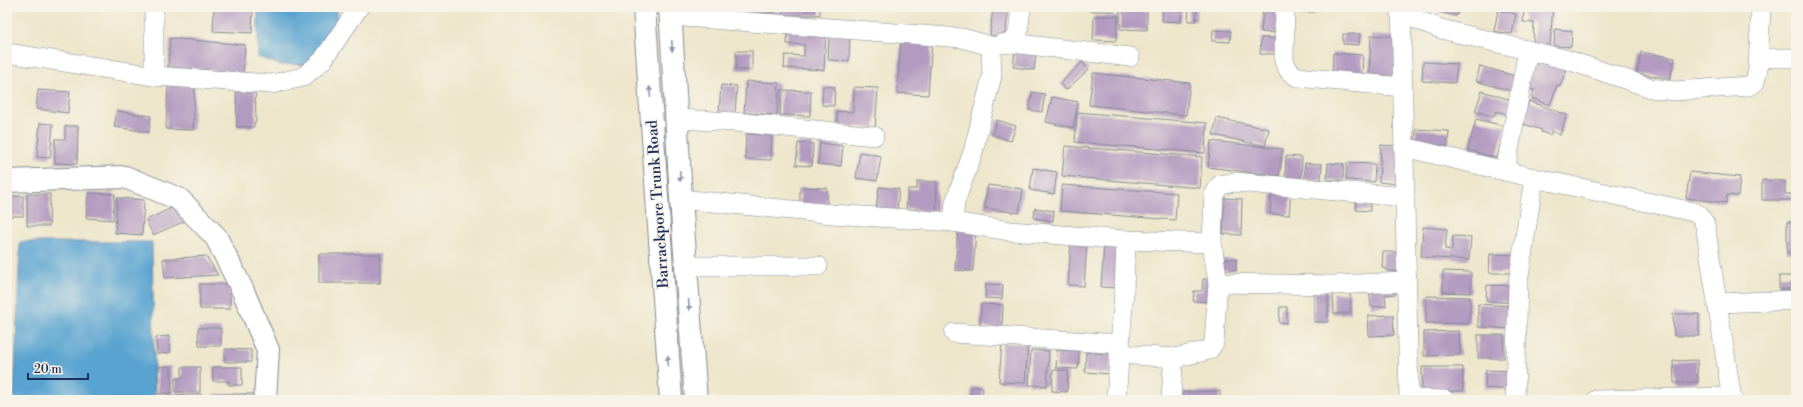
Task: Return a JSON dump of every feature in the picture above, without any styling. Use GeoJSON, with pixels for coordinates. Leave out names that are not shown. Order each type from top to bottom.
{"type":"FeatureCollection","features":[{"type":"Feature","properties":{"kind":"main road","name":"Barrackpore Trunk Road"},"geometry":{"type":"LineString","coordinates":[[644,7],[671,400]]}},
{"type":"Feature","properties":{"kind":"main road","name":"Barrackpore Trunk Road"},"geometry":{"type":"LineString","coordinates":[[670,11],[681,199],[696,400]]}},
{"type":"Feature","properties":{"kind":"main road"},"geometry":{"type":"LineString","coordinates":[[7,181],[125,177],[178,199],[216,237],[243,291],[268,350],[265,400]]}},
{"type":"Feature","properties":{"kind":"street"},"geometry":{"type":"LineString","coordinates":[[154,7],[154,76]]}},
{"type":"Feature","properties":{"kind":"street"},"geometry":{"type":"LineString","coordinates":[[7,53],[154,76],[272,84],[303,77],[322,61],[359,7]]}},
{"type":"Feature","properties":{"kind":"street"},"geometry":{"type":"LineString","coordinates":[[1011,43],[1018,34],[1021,7]]}},
{"type":"Feature","properties":{"kind":"street"},"geometry":{"type":"LineString","coordinates":[[1285,7],[1284,61],[1289,71],[1297,77],[1402,87]]}},
{"type":"Feature","properties":{"kind":"street"},"geometry":{"type":"LineString","coordinates":[[1445,400],[1409,400],[1401,10],[1441,28],[1568,60],[1651,88],[1674,90],[1749,86],[1755,82],[1759,58],[1761,7]]}},
{"type":"Feature","properties":{"kind":"street"},"geometry":{"type":"LineString","coordinates":[[670,11],[962,38],[991,46],[1011,43],[1130,57]]}},
{"type":"Feature","properties":{"kind":"street"},"geometry":{"type":"LineString","coordinates":[[953,222],[955,202],[973,152],[992,76],[991,46]]}},
{"type":"Feature","properties":{"kind":"street"},"geometry":{"type":"LineString","coordinates":[[1505,171],[1528,50]]}},
{"type":"Feature","properties":{"kind":"street"},"geometry":{"type":"LineString","coordinates":[[1759,58],[1796,58]]}},
{"type":"Feature","properties":{"kind":"street"},"geometry":{"type":"LineString","coordinates":[[676,119],[736,122],[874,136]]}},
{"type":"Feature","properties":{"kind":"street"},"geometry":{"type":"LineString","coordinates":[[1404,147],[1534,178],[1698,214],[1705,224],[1732,399],[1596,400]]}},
{"type":"Feature","properties":{"kind":"street"},"geometry":{"type":"LineString","coordinates":[[1515,400],[1518,283],[1534,178]]}},
{"type":"Feature","properties":{"kind":"street"},"geometry":{"type":"LineString","coordinates":[[954,333],[1120,349],[1176,358],[1209,350],[1214,343],[1218,283],[1212,243],[1214,195],[1220,186],[1235,182],[1404,197]]}},
{"type":"Feature","properties":{"kind":"street"},"geometry":{"type":"LineString","coordinates":[[681,199],[832,214],[953,222],[1010,230],[1126,240],[1212,243]]}},
{"type":"Feature","properties":{"kind":"street"},"geometry":{"type":"LineString","coordinates":[[1116,400],[1124,292],[1126,240]]}},
{"type":"Feature","properties":{"kind":"street"},"geometry":{"type":"LineString","coordinates":[[686,266],[818,266]]}},
{"type":"Feature","properties":{"kind":"street"},"geometry":{"type":"LineString","coordinates":[[1218,283],[1333,285],[1406,282]]}},
{"type":"Feature","properties":{"kind":"street"},"geometry":{"type":"LineString","coordinates":[[1717,303],[1796,300]]}},
{"type":"Feature","properties":{"kind":"street"},"geometry":{"type":"LineString","coordinates":[[1171,400],[1173,368],[1176,358]]}},
{"type":"Feature","properties":{"kind":"water"},"geometry":{"type":"Polygon","coordinates":[[[258,7],[337,7],[338,22],[312,64],[281,65],[258,57],[258,7]]]}},
{"type":"Feature","properties":{"kind":"water"},"geometry":{"type":"Polygon","coordinates":[[[20,242],[152,242],[155,400],[14,400],[20,242]]]}},
{"type":"Feature","properties":{"kind":"building"},"geometry":{"type":"Polygon","coordinates":[[[214,7],[253,7],[252,33],[213,31],[214,7]]]}},
{"type":"Feature","properties":{"kind":"building"},"geometry":{"type":"Polygon","coordinates":[[[734,7],[774,7],[775,13],[734,13],[734,7]]]}},
{"type":"Feature","properties":{"kind":"building"},"geometry":{"type":"Polygon","coordinates":[[[778,7],[820,7],[820,15],[778,15],[778,7]]]}},
{"type":"Feature","properties":{"kind":"building"},"geometry":{"type":"Polygon","coordinates":[[[993,7],[1009,7],[1005,36],[990,35],[993,7]]]}},
{"type":"Feature","properties":{"kind":"building"},"geometry":{"type":"Polygon","coordinates":[[[1090,7],[1115,7],[1115,11],[1090,11],[1090,7]]]}},
{"type":"Feature","properties":{"kind":"building"},"geometry":{"type":"Polygon","coordinates":[[[1189,7],[1197,7],[1196,21],[1188,21],[1189,7]]]}},
{"type":"Feature","properties":{"kind":"building"},"geometry":{"type":"Polygon","coordinates":[[[1287,7],[1314,7],[1314,12],[1287,12],[1287,7]]]}},
{"type":"Feature","properties":{"kind":"building"},"geometry":{"type":"Polygon","coordinates":[[[1418,7],[1461,7],[1456,16],[1418,7]]]}},
{"type":"Feature","properties":{"kind":"building"},"geometry":{"type":"Polygon","coordinates":[[[1524,7],[1553,7],[1550,45],[1533,44],[1534,23],[1523,22],[1524,7]]]}},
{"type":"Feature","properties":{"kind":"building"},"geometry":{"type":"Polygon","coordinates":[[[1163,8],[1182,9],[1181,22],[1162,21],[1163,8]]]}},
{"type":"Feature","properties":{"kind":"building"},"geometry":{"type":"Polygon","coordinates":[[[1263,8],[1278,9],[1277,33],[1261,32],[1263,8]]]}},
{"type":"Feature","properties":{"kind":"building"},"geometry":{"type":"Polygon","coordinates":[[[1120,9],[1147,10],[1147,30],[1120,29],[1120,9]]]}},
{"type":"Feature","properties":{"kind":"building"},"geometry":{"type":"Polygon","coordinates":[[[1498,10],[1516,14],[1512,34],[1494,31],[1498,10]]]}},
{"type":"Feature","properties":{"kind":"building"},"geometry":{"type":"Polygon","coordinates":[[[1094,16],[1118,16],[1116,41],[1093,40],[1094,16]]]}},
{"type":"Feature","properties":{"kind":"building"},"geometry":{"type":"Polygon","coordinates":[[[788,29],[826,31],[824,70],[784,68],[785,55],[804,56],[804,45],[787,44],[788,29]]]}},
{"type":"Feature","properties":{"kind":"building"},"geometry":{"type":"Polygon","coordinates":[[[1555,29],[1572,31],[1571,47],[1554,46],[1555,29]]]}},
{"type":"Feature","properties":{"kind":"building"},"geometry":{"type":"Polygon","coordinates":[[[1213,30],[1231,31],[1230,42],[1212,41],[1213,30]]]}},
{"type":"Feature","properties":{"kind":"building"},"geometry":{"type":"Polygon","coordinates":[[[829,34],[850,34],[849,61],[828,60],[829,34]]]}},
{"type":"Feature","properties":{"kind":"building"},"geometry":{"type":"Polygon","coordinates":[[[1343,34],[1360,34],[1359,45],[1343,44],[1343,34]]]}},
{"type":"Feature","properties":{"kind":"building"},"geometry":{"type":"Polygon","coordinates":[[[1371,35],[1400,37],[1398,77],[1369,75],[1371,35]]]}},
{"type":"Feature","properties":{"kind":"building"},"geometry":{"type":"Polygon","coordinates":[[[170,38],[245,45],[243,73],[168,67],[170,38]]]}},
{"type":"Feature","properties":{"kind":"building"},"geometry":{"type":"Polygon","coordinates":[[[901,38],[932,40],[928,95],[897,93],[901,38]]]}},
{"type":"Feature","properties":{"kind":"building"},"geometry":{"type":"Polygon","coordinates":[[[1261,38],[1277,38],[1276,54],[1260,54],[1261,38]]]}},
{"type":"Feature","properties":{"kind":"building"},"geometry":{"type":"Polygon","coordinates":[[[736,51],[752,51],[752,70],[736,70],[736,51]]]}},
{"type":"Feature","properties":{"kind":"building"},"geometry":{"type":"Polygon","coordinates":[[[1015,51],[1036,54],[1034,70],[1013,67],[1015,51]]]}},
{"type":"Feature","properties":{"kind":"building"},"geometry":{"type":"Polygon","coordinates":[[[1641,52],[1675,58],[1670,79],[1637,73],[1641,52]]]}},
{"type":"Feature","properties":{"kind":"building"},"geometry":{"type":"Polygon","coordinates":[[[1333,53],[1363,55],[1362,74],[1332,72],[1333,53]]]}},
{"type":"Feature","properties":{"kind":"building"},"geometry":{"type":"Polygon","coordinates":[[[1536,57],[1567,68],[1560,86],[1557,85],[1550,105],[1531,98],[1534,90],[1526,88],[1536,57]]]}},
{"type":"Feature","properties":{"kind":"building"},"geometry":{"type":"Polygon","coordinates":[[[1082,62],[1089,69],[1066,90],[1060,84],[1082,62]]]}},
{"type":"Feature","properties":{"kind":"building"},"geometry":{"type":"Polygon","coordinates":[[[1423,62],[1457,64],[1455,83],[1422,81],[1423,62]]]}},
{"type":"Feature","properties":{"kind":"building"},"geometry":{"type":"Polygon","coordinates":[[[1480,66],[1515,76],[1511,91],[1476,81],[1480,66]]]}},
{"type":"Feature","properties":{"kind":"building"},"geometry":{"type":"Polygon","coordinates":[[[1093,73],[1190,83],[1186,115],[1089,105],[1093,73]]]}},
{"type":"Feature","properties":{"kind":"building"},"geometry":{"type":"Polygon","coordinates":[[[168,81],[195,83],[193,130],[166,129],[168,81]]]}},
{"type":"Feature","properties":{"kind":"building"},"geometry":{"type":"Polygon","coordinates":[[[746,81],[779,83],[777,115],[744,113],[746,81]]]}},
{"type":"Feature","properties":{"kind":"building"},"geometry":{"type":"Polygon","coordinates":[[[236,85],[255,85],[256,122],[254,122],[254,127],[237,127],[236,85]]]}},
{"type":"Feature","properties":{"kind":"building"},"geometry":{"type":"Polygon","coordinates":[[[721,85],[737,86],[735,113],[719,112],[721,85]]]}},
{"type":"Feature","properties":{"kind":"building"},"geometry":{"type":"Polygon","coordinates":[[[823,86],[835,87],[834,106],[822,105],[823,86]]]}},
{"type":"Feature","properties":{"kind":"building"},"geometry":{"type":"Polygon","coordinates":[[[854,87],[878,88],[875,128],[837,125],[837,111],[853,112],[854,87]]]}},
{"type":"Feature","properties":{"kind":"building"},"geometry":{"type":"Polygon","coordinates":[[[38,90],[70,92],[68,113],[36,109],[38,90]]]}},
{"type":"Feature","properties":{"kind":"building"},"geometry":{"type":"Polygon","coordinates":[[[781,90],[811,91],[810,116],[780,115],[781,90]]]}},
{"type":"Feature","properties":{"kind":"building"},"geometry":{"type":"Polygon","coordinates":[[[1482,91],[1511,100],[1507,114],[1496,111],[1494,117],[1475,111],[1482,91]]]}},
{"type":"Feature","properties":{"kind":"building"},"geometry":{"type":"Polygon","coordinates":[[[1032,92],[1045,94],[1042,112],[1029,110],[1032,92]]]}},
{"type":"Feature","properties":{"kind":"building"},"geometry":{"type":"Polygon","coordinates":[[[1052,97],[1078,102],[1073,128],[1046,122],[1052,97]]]}},
{"type":"Feature","properties":{"kind":"building"},"geometry":{"type":"Polygon","coordinates":[[[1529,101],[1567,115],[1560,135],[1552,131],[1550,135],[1541,132],[1542,130],[1521,123],[1529,101]]]}},
{"type":"Feature","properties":{"kind":"building"},"geometry":{"type":"Polygon","coordinates":[[[117,111],[151,116],[149,132],[114,127],[117,111]]]}},
{"type":"Feature","properties":{"kind":"building"},"geometry":{"type":"Polygon","coordinates":[[[1077,112],[1207,123],[1205,153],[1075,142],[1077,112]]]}},
{"type":"Feature","properties":{"kind":"building"},"geometry":{"type":"Polygon","coordinates":[[[1217,118],[1269,129],[1265,146],[1213,135],[1217,118]]]}},
{"type":"Feature","properties":{"kind":"building"},"geometry":{"type":"Polygon","coordinates":[[[1476,119],[1505,126],[1497,158],[1468,150],[1476,119]]]}},
{"type":"Feature","properties":{"kind":"building"},"geometry":{"type":"Polygon","coordinates":[[[997,120],[1016,126],[1011,141],[992,135],[997,120]]]}},
{"type":"Feature","properties":{"kind":"building"},"geometry":{"type":"Polygon","coordinates":[[[40,123],[53,124],[50,158],[37,157],[40,123]]]}},
{"type":"Feature","properties":{"kind":"building"},"geometry":{"type":"Polygon","coordinates":[[[65,126],[78,126],[77,164],[55,163],[55,139],[65,139],[65,126]]]}},
{"type":"Feature","properties":{"kind":"building"},"geometry":{"type":"Polygon","coordinates":[[[1416,129],[1449,131],[1448,146],[1415,144],[1416,129]]]}},
{"type":"Feature","properties":{"kind":"building"},"geometry":{"type":"Polygon","coordinates":[[[746,134],[772,135],[771,160],[745,159],[746,134]]]}},
{"type":"Feature","properties":{"kind":"building"},"geometry":{"type":"Polygon","coordinates":[[[1211,141],[1283,149],[1279,176],[1208,167],[1211,141]]]}},
{"type":"Feature","properties":{"kind":"building"},"geometry":{"type":"Polygon","coordinates":[[[798,143],[813,144],[812,166],[796,165],[798,143]]]}},
{"type":"Feature","properties":{"kind":"building"},"geometry":{"type":"Polygon","coordinates":[[[820,143],[843,146],[841,166],[818,164],[820,143]]]}},
{"type":"Feature","properties":{"kind":"building"},"geometry":{"type":"Polygon","coordinates":[[[1381,145],[1400,146],[1397,184],[1379,182],[1381,145]]]}},
{"type":"Feature","properties":{"kind":"building"},"geometry":{"type":"Polygon","coordinates":[[[1065,146],[1202,157],[1200,188],[1062,176],[1065,146]]]}},
{"type":"Feature","properties":{"kind":"building"},"geometry":{"type":"Polygon","coordinates":[[[860,152],[881,156],[877,181],[856,178],[860,152]]]}},
{"type":"Feature","properties":{"kind":"building"},"geometry":{"type":"Polygon","coordinates":[[[1286,156],[1302,157],[1301,180],[1285,179],[1286,156]]]}},
{"type":"Feature","properties":{"kind":"building"},"geometry":{"type":"Polygon","coordinates":[[[1305,163],[1322,164],[1321,180],[1304,179],[1305,163]]]}},
{"type":"Feature","properties":{"kind":"building"},"geometry":{"type":"Polygon","coordinates":[[[1328,163],[1344,164],[1343,180],[1327,180],[1328,163]]]}},
{"type":"Feature","properties":{"kind":"building"},"geometry":{"type":"Polygon","coordinates":[[[1347,163],[1375,164],[1374,182],[1346,180],[1347,163]]]}},
{"type":"Feature","properties":{"kind":"building"},"geometry":{"type":"Polygon","coordinates":[[[1033,168],[1057,172],[1054,194],[1030,190],[1033,168]]]}},
{"type":"Feature","properties":{"kind":"building"},"geometry":{"type":"Polygon","coordinates":[[[1690,172],[1740,177],[1738,196],[1727,195],[1726,203],[1686,198],[1690,172]]]}},
{"type":"Feature","properties":{"kind":"building"},"geometry":{"type":"Polygon","coordinates":[[[1762,180],[1785,181],[1785,194],[1792,194],[1792,200],[1762,200],[1762,180]]]}},
{"type":"Feature","properties":{"kind":"building"},"geometry":{"type":"Polygon","coordinates":[[[917,181],[937,182],[936,211],[906,209],[908,189],[917,189],[917,181]]]}},
{"type":"Feature","properties":{"kind":"building"},"geometry":{"type":"Polygon","coordinates":[[[988,185],[1023,189],[1019,213],[984,208],[988,185]]]}},
{"type":"Feature","properties":{"kind":"building"},"geometry":{"type":"Polygon","coordinates":[[[1062,185],[1177,193],[1175,220],[1060,211],[1062,185]]]}},
{"type":"Feature","properties":{"kind":"building"},"geometry":{"type":"Polygon","coordinates":[[[800,187],[827,188],[827,205],[800,205],[800,187]]]}},
{"type":"Feature","properties":{"kind":"building"},"geometry":{"type":"Polygon","coordinates":[[[879,187],[899,189],[897,211],[876,209],[879,187]]]}},
{"type":"Feature","properties":{"kind":"building"},"geometry":{"type":"Polygon","coordinates":[[[1272,188],[1291,190],[1289,215],[1270,214],[1272,188]]]}},
{"type":"Feature","properties":{"kind":"building"},"geometry":{"type":"Polygon","coordinates":[[[88,193],[115,194],[113,220],[86,218],[88,193]]]}},
{"type":"Feature","properties":{"kind":"building"},"geometry":{"type":"Polygon","coordinates":[[[27,194],[50,194],[49,226],[27,226],[27,194]]]}},
{"type":"Feature","properties":{"kind":"building"},"geometry":{"type":"Polygon","coordinates":[[[7,196],[23,196],[23,216],[7,216],[7,196]]]}},
{"type":"Feature","properties":{"kind":"building"},"geometry":{"type":"Polygon","coordinates":[[[117,198],[144,200],[142,235],[115,233],[117,198]]]}},
{"type":"Feature","properties":{"kind":"building"},"geometry":{"type":"Polygon","coordinates":[[[1224,198],[1242,199],[1241,235],[1223,234],[1224,198]]]}},
{"type":"Feature","properties":{"kind":"building"},"geometry":{"type":"Polygon","coordinates":[[[1356,198],[1370,198],[1370,211],[1356,210],[1356,198]]]}},
{"type":"Feature","properties":{"kind":"building"},"geometry":{"type":"Polygon","coordinates":[[[178,205],[185,221],[153,235],[146,220],[178,205]]]}},
{"type":"Feature","properties":{"kind":"building"},"geometry":{"type":"Polygon","coordinates":[[[1035,208],[1054,211],[1053,221],[1034,218],[1035,208]]]}},
{"type":"Feature","properties":{"kind":"building"},"geometry":{"type":"Polygon","coordinates":[[[1787,222],[1796,222],[1796,253],[1787,253],[1787,222]]]}},
{"type":"Feature","properties":{"kind":"building"},"geometry":{"type":"Polygon","coordinates":[[[1423,227],[1447,229],[1445,249],[1452,250],[1453,236],[1471,237],[1469,260],[1421,257],[1423,227]]]}},
{"type":"Feature","properties":{"kind":"building"},"geometry":{"type":"Polygon","coordinates":[[[958,229],[976,231],[973,271],[955,270],[958,229]]]}},
{"type":"Feature","properties":{"kind":"building"},"geometry":{"type":"Polygon","coordinates":[[[1071,242],[1087,243],[1084,286],[1068,285],[1071,242]]]}},
{"type":"Feature","properties":{"kind":"building"},"geometry":{"type":"Polygon","coordinates":[[[1104,245],[1121,247],[1119,288],[1101,287],[1104,245]]]}},
{"type":"Feature","properties":{"kind":"building"},"geometry":{"type":"Polygon","coordinates":[[[1383,252],[1399,252],[1399,271],[1387,271],[1387,269],[1382,268],[1383,252]]]}},
{"type":"Feature","properties":{"kind":"building"},"geometry":{"type":"Polygon","coordinates":[[[319,254],[380,254],[380,283],[319,283],[319,254]]]}},
{"type":"Feature","properties":{"kind":"building"},"geometry":{"type":"Polygon","coordinates":[[[1490,254],[1518,255],[1517,273],[1489,273],[1490,254]]]}},
{"type":"Feature","properties":{"kind":"building"},"geometry":{"type":"Polygon","coordinates":[[[206,256],[218,275],[165,278],[163,259],[206,256]]]}},
{"type":"Feature","properties":{"kind":"building"},"geometry":{"type":"Polygon","coordinates":[[[1222,259],[1236,259],[1236,270],[1222,270],[1222,259]]]}},
{"type":"Feature","properties":{"kind":"building"},"geometry":{"type":"Polygon","coordinates":[[[1443,271],[1471,272],[1471,293],[1443,292],[1443,271]]]}},
{"type":"Feature","properties":{"kind":"building"},"geometry":{"type":"Polygon","coordinates":[[[1779,276],[1796,276],[1796,289],[1779,289],[1779,276]]]}},
{"type":"Feature","properties":{"kind":"building"},"geometry":{"type":"Polygon","coordinates":[[[1203,279],[1213,279],[1212,302],[1193,301],[1194,291],[1202,291],[1203,279]]]}},
{"type":"Feature","properties":{"kind":"building"},"geometry":{"type":"Polygon","coordinates":[[[200,284],[230,284],[230,309],[200,309],[200,284]]]}},
{"type":"Feature","properties":{"kind":"building"},"geometry":{"type":"Polygon","coordinates":[[[986,284],[1003,285],[1002,299],[985,298],[986,284]]]}},
{"type":"Feature","properties":{"kind":"building"},"geometry":{"type":"Polygon","coordinates":[[[1396,285],[1396,294],[1385,295],[1386,306],[1371,307],[1369,287],[1396,285]]]}},
{"type":"Feature","properties":{"kind":"building"},"geometry":{"type":"Polygon","coordinates":[[[1487,285],[1516,286],[1515,303],[1486,301],[1487,285]]]}},
{"type":"Feature","properties":{"kind":"building"},"geometry":{"type":"Polygon","coordinates":[[[1328,291],[1328,322],[1314,322],[1314,292],[1328,291]]]}},
{"type":"Feature","properties":{"kind":"building"},"geometry":{"type":"Polygon","coordinates":[[[1333,293],[1350,293],[1351,313],[1334,314],[1333,293]]]}},
{"type":"Feature","properties":{"kind":"building"},"geometry":{"type":"Polygon","coordinates":[[[1426,296],[1470,297],[1469,324],[1426,323],[1426,296]]]}},
{"type":"Feature","properties":{"kind":"building"},"geometry":{"type":"Polygon","coordinates":[[[981,304],[1003,305],[1002,329],[980,327],[981,304]]]}},
{"type":"Feature","properties":{"kind":"building"},"geometry":{"type":"Polygon","coordinates":[[[1478,304],[1513,306],[1513,329],[1478,327],[1478,304]]]}},
{"type":"Feature","properties":{"kind":"building"},"geometry":{"type":"Polygon","coordinates":[[[1280,307],[1287,307],[1287,323],[1279,323],[1280,307]]]}},
{"type":"Feature","properties":{"kind":"building"},"geometry":{"type":"Polygon","coordinates":[[[1673,314],[1699,314],[1699,336],[1674,336],[1673,314]]]}},
{"type":"Feature","properties":{"kind":"building"},"geometry":{"type":"Polygon","coordinates":[[[1393,315],[1394,335],[1369,336],[1368,316],[1393,315]]]}},
{"type":"Feature","properties":{"kind":"building"},"geometry":{"type":"Polygon","coordinates":[[[198,328],[221,328],[221,346],[199,346],[198,328]]]}},
{"type":"Feature","properties":{"kind":"building"},"geometry":{"type":"Polygon","coordinates":[[[1459,331],[1460,355],[1424,356],[1424,332],[1459,331]]]}},
{"type":"Feature","properties":{"kind":"building"},"geometry":{"type":"Polygon","coordinates":[[[1478,335],[1504,335],[1504,358],[1478,358],[1478,335]]]}},
{"type":"Feature","properties":{"kind":"building"},"geometry":{"type":"Polygon","coordinates":[[[169,336],[170,353],[157,354],[156,337],[169,336]]]}},
{"type":"Feature","properties":{"kind":"building"},"geometry":{"type":"Polygon","coordinates":[[[1002,343],[1028,344],[1025,383],[999,382],[1002,343]]]}},
{"type":"Feature","properties":{"kind":"building"},"geometry":{"type":"Polygon","coordinates":[[[225,349],[251,350],[251,362],[225,362],[225,349]]]}},
{"type":"Feature","properties":{"kind":"building"},"geometry":{"type":"Polygon","coordinates":[[[1031,350],[1049,351],[1047,386],[1029,385],[1031,350]]]}},
{"type":"Feature","properties":{"kind":"building"},"geometry":{"type":"Polygon","coordinates":[[[1057,350],[1079,351],[1078,369],[1056,368],[1057,350]]]}},
{"type":"Feature","properties":{"kind":"building"},"geometry":{"type":"Polygon","coordinates":[[[1086,352],[1111,354],[1110,374],[1085,372],[1086,352]]]}},
{"type":"Feature","properties":{"kind":"building"},"geometry":{"type":"Polygon","coordinates":[[[1697,360],[1698,382],[1674,383],[1673,361],[1697,360]]]}},
{"type":"Feature","properties":{"kind":"building"},"geometry":{"type":"Polygon","coordinates":[[[171,366],[172,393],[158,394],[157,367],[171,366]]]}},
{"type":"Feature","properties":{"kind":"building"},"geometry":{"type":"Polygon","coordinates":[[[182,367],[200,367],[200,392],[175,392],[175,378],[182,378],[182,367]]]}},
{"type":"Feature","properties":{"kind":"building"},"geometry":{"type":"Polygon","coordinates":[[[213,367],[242,367],[242,385],[229,385],[229,381],[213,381],[213,367]]]}},
{"type":"Feature","properties":{"kind":"building"},"geometry":{"type":"Polygon","coordinates":[[[1422,367],[1463,367],[1463,391],[1422,392],[1422,367]]]}},
{"type":"Feature","properties":{"kind":"building"},"geometry":{"type":"Polygon","coordinates":[[[1053,370],[1068,371],[1067,392],[1052,391],[1053,370]]]}},
{"type":"Feature","properties":{"kind":"building"},"geometry":{"type":"Polygon","coordinates":[[[1486,370],[1512,371],[1511,390],[1485,388],[1486,370]]]}},
{"type":"Feature","properties":{"kind":"building"},"geometry":{"type":"Polygon","coordinates":[[[971,387],[983,387],[982,400],[971,400],[971,387]]]}},
{"type":"Feature","properties":{"kind":"building"},"geometry":{"type":"Polygon","coordinates":[[[1220,391],[1220,400],[1183,400],[1183,392],[1220,391]]]}},
{"type":"Feature","properties":{"kind":"building"},"geometry":{"type":"Polygon","coordinates":[[[201,394],[201,400],[166,400],[166,395],[201,394]]]}},
{"type":"Feature","properties":{"kind":"building"},"geometry":{"type":"Polygon","coordinates":[[[213,394],[254,394],[254,400],[213,400],[213,394]]]}}]}
